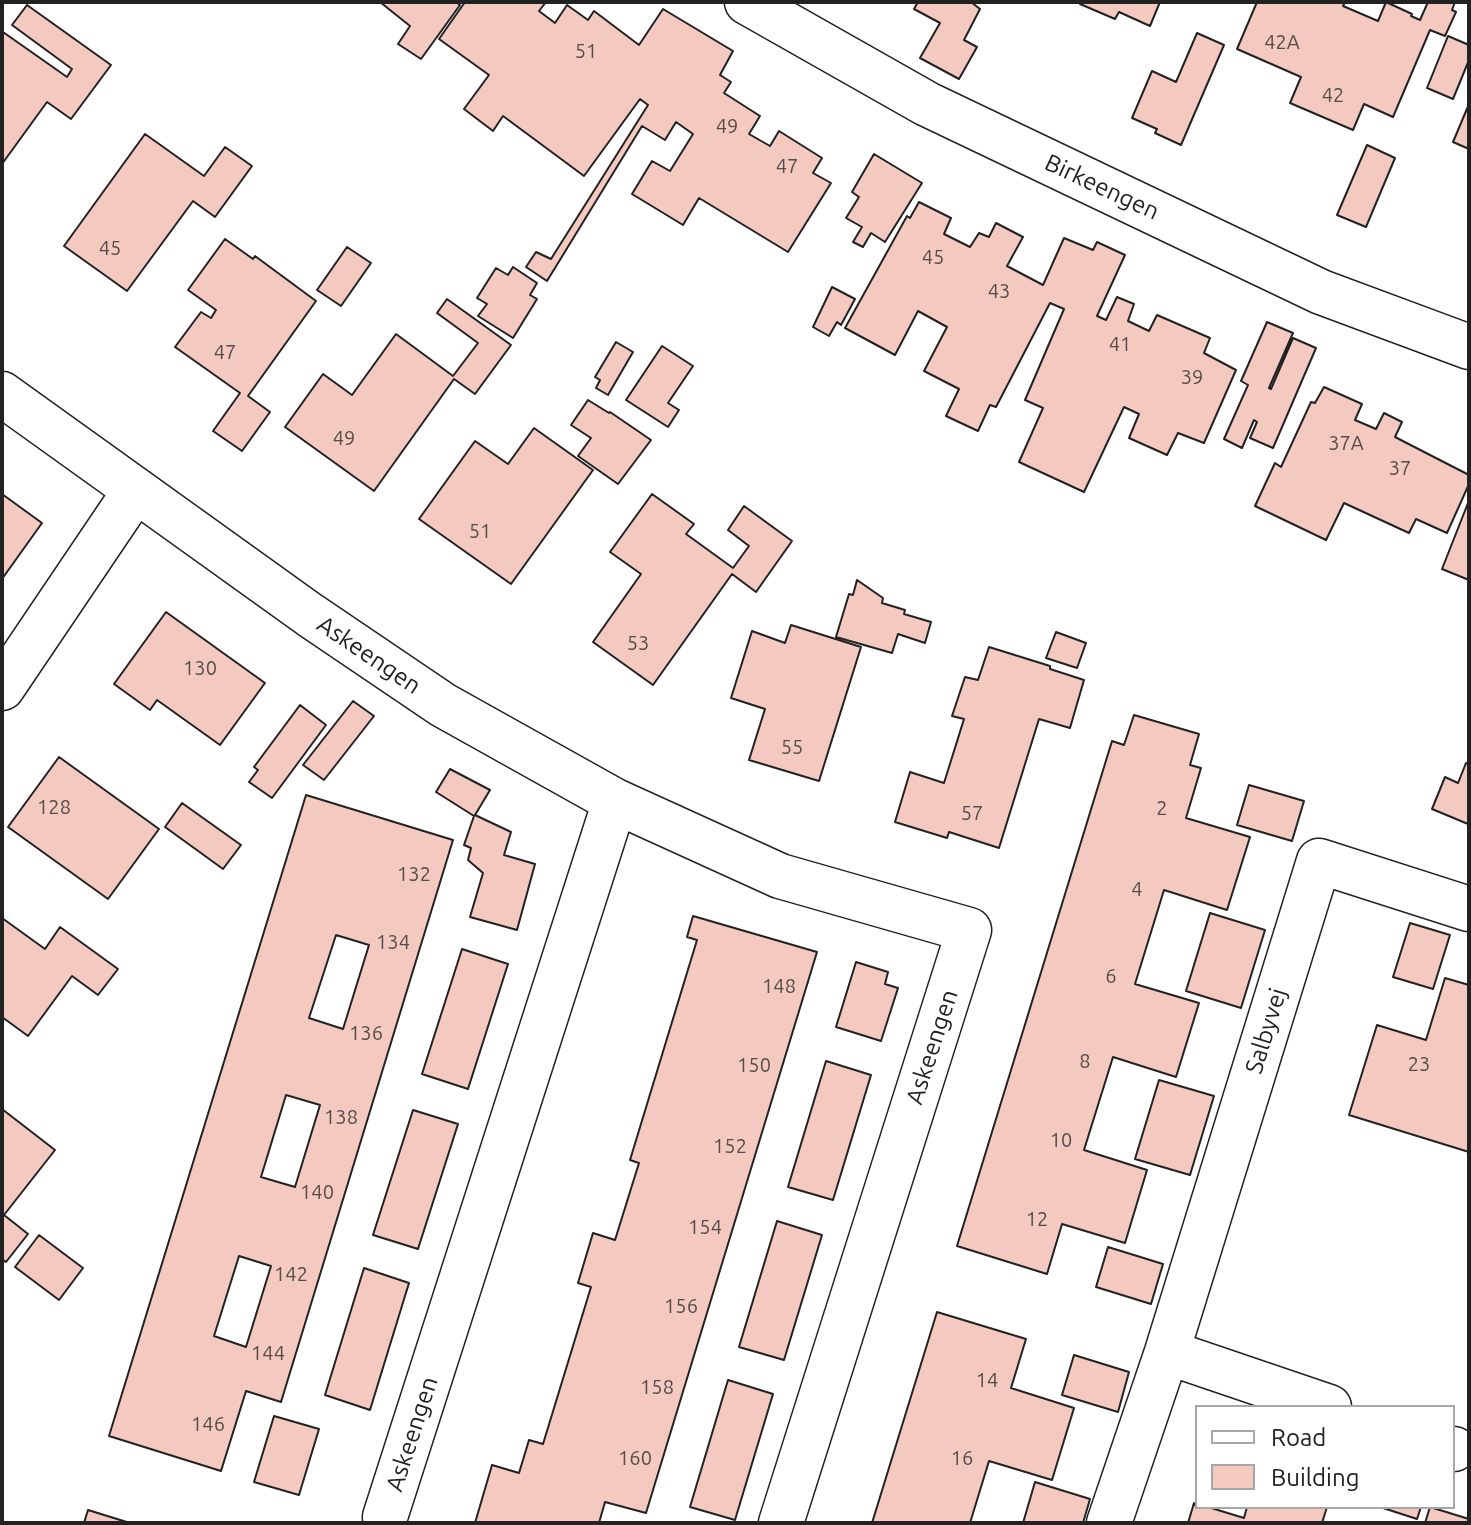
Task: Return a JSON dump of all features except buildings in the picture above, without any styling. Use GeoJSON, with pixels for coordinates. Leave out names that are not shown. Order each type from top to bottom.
{"type":"FeatureCollection","features":[{"type":"Feature","properties":{"kind":"street","name":"Birkeengen"},"geometry":{"type":"LineString","coordinates":[[747,2],[941,111],[1321,292],[1469,347]]}},
{"type":"Feature","properties":{"kind":"street","name":"Askeengen"},"geometry":{"type":"LineString","coordinates":[[2,394],[310,615],[443,705],[615,801],[780,876],[969,930],[781,1523]]}},
{"type":"Feature","properties":{"kind":"street"},"geometry":{"type":"LineString","coordinates":[[2,688],[135,491]]}},
{"type":"Feature","properties":{"kind":"street","name":"Askeengen"},"geometry":{"type":"LineString","coordinates":[[385,1517],[615,801]]}},
{"type":"Feature","properties":{"kind":"street","name":"Salbyvej"},"geometry":{"type":"LineString","coordinates":[[1109,1523],[1167,1352],[1319,861],[1469,909]]}},
{"type":"Feature","properties":{"kind":"street"},"geometry":{"type":"LineString","coordinates":[[1167,1352],[1323,1405]]}}]}
